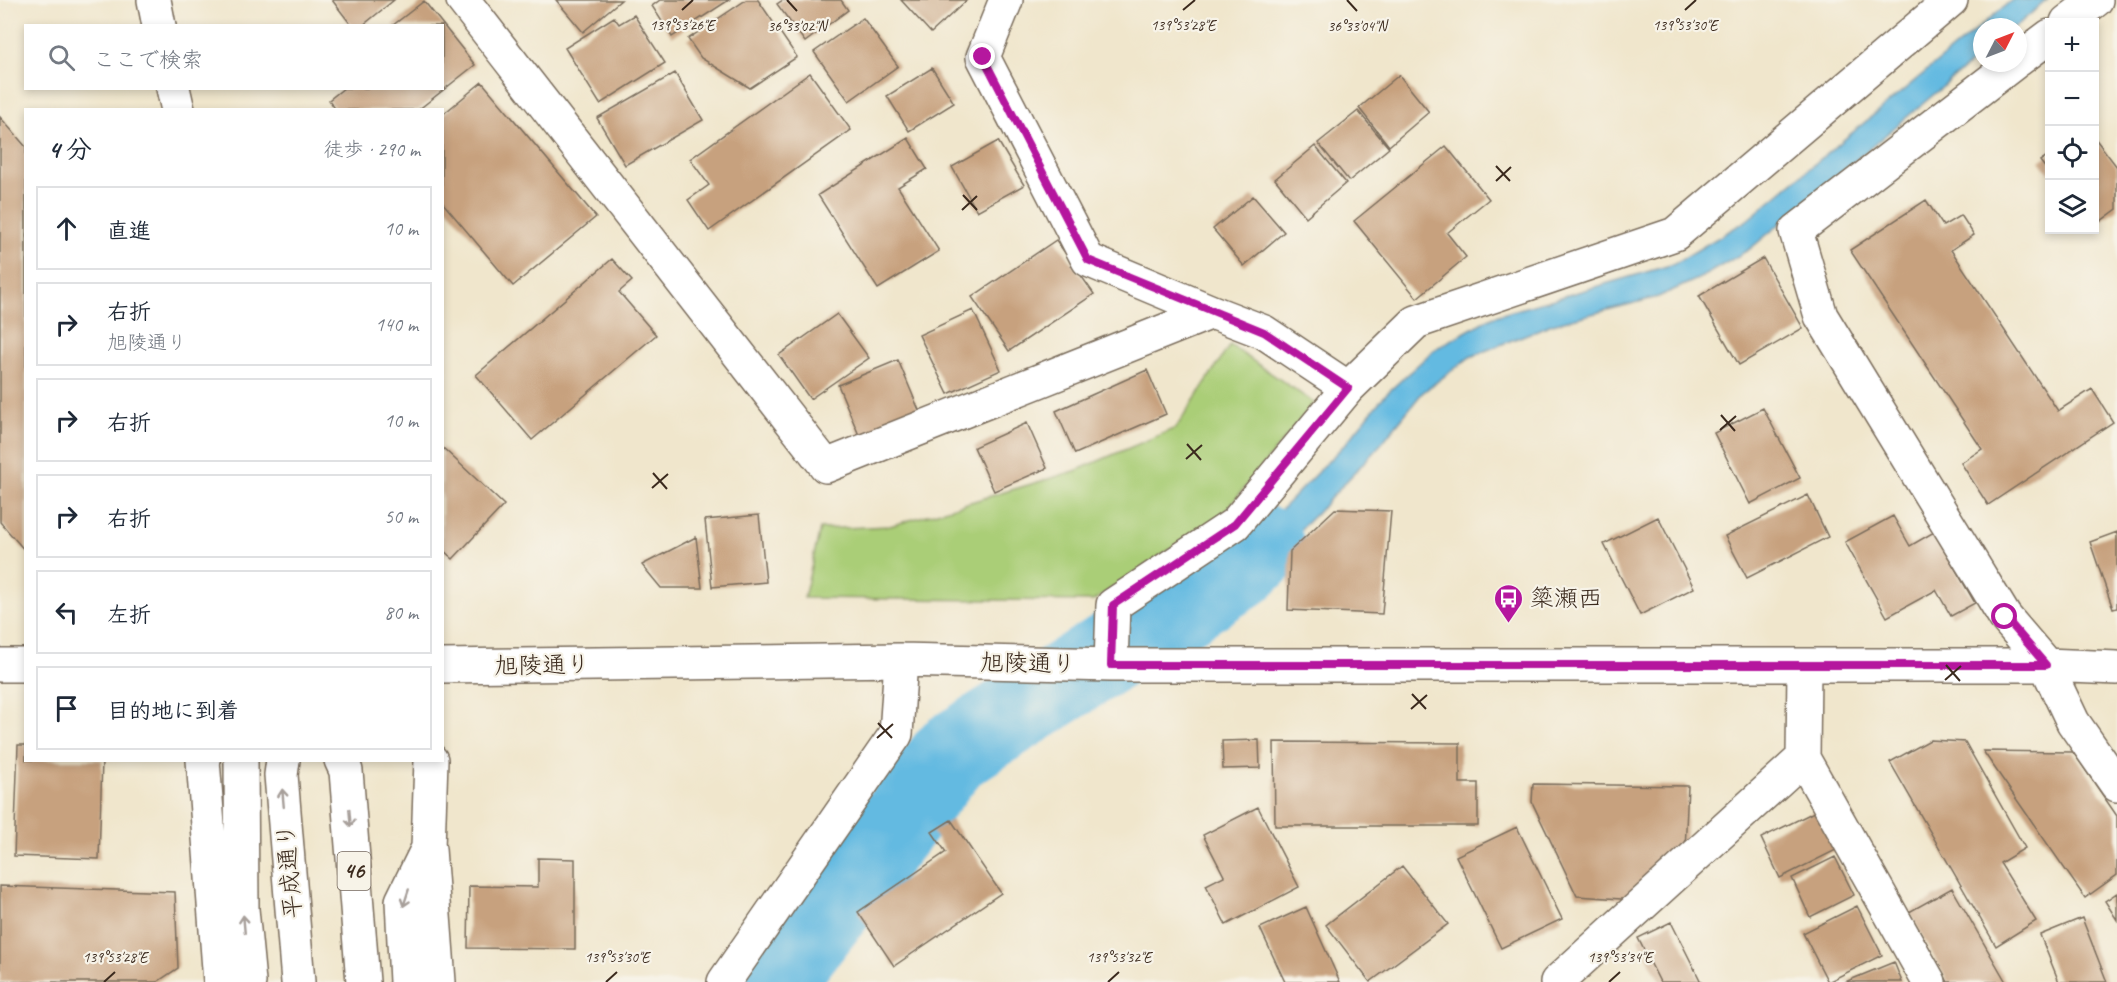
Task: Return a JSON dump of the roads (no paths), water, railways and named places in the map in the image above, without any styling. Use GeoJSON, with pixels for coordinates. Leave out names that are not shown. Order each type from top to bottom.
{"type":"FeatureCollection","features":[{"type":"Feature","properties":{"kind":"street"},"geometry":{"type":"LineString","coordinates":[[154,0],[159,24]]}},
{"type":"Feature","properties":{"kind":"street"},"geometry":{"type":"LineString","coordinates":[[463,0],[826,466],[1212,312]]}},
{"type":"Feature","properties":{"kind":"street"},"geometry":{"type":"LineString","coordinates":[[1006,0],[983,57],[1088,260],[1264,332],[1348,388]]}},
{"type":"Feature","properties":{"kind":"street"},"geometry":{"type":"LineString","coordinates":[[1111,665],[1113,605],[1235,524],[1348,388],[1416,322],[1676,234],[1951,0]]}},
{"type":"Feature","properties":{"kind":"street"},"geometry":{"type":"LineString","coordinates":[[2072,18],[2096,0]]}},
{"type":"Feature","properties":{"kind":"street"},"geometry":{"type":"LineString","coordinates":[[2027,53],[2045,39]]}},
{"type":"Feature","properties":{"kind":"street"},"geometry":{"type":"LineString","coordinates":[[2002,72],[1796,231],[1821,316],[2005,617],[2046,665],[2073,722],[2117,785]]}},
{"type":"Feature","properties":{"kind":"street"},"geometry":{"type":"LineString","coordinates":[[173,90],[178,108]]}},
{"type":"Feature","properties":{"kind":"street"},"geometry":{"type":"LineString","coordinates":[[724,982],[896,734],[901,660]]}},
{"type":"Feature","properties":{"kind":"street","name":"旭陵通り"},"geometry":{"type":"LineString","coordinates":[[444,666],[901,660],[1111,665],[2046,665],[2117,668]]}},
{"type":"Feature","properties":{"kind":"street"},"geometry":{"type":"LineString","coordinates":[[0,665],[24,665]]}},
{"type":"Feature","properties":{"kind":"street"},"geometry":{"type":"LineString","coordinates":[[1804,666],[1803,758],[1929,982]]}},
{"type":"Feature","properties":{"kind":"street"},"geometry":{"type":"LineString","coordinates":[[1557,982],[1803,758]]}},
{"type":"Feature","properties":{"kind":"street"},"geometry":{"type":"LineString","coordinates":[[203,762],[220,982]]}},
{"type":"Feature","properties":{"kind":"street"},"geometry":{"type":"LineString","coordinates":[[241,762],[242,909],[249,982]]}},
{"type":"Feature","properties":{"kind":"street","name":"平成通り"},"geometry":{"type":"LineString","coordinates":[[283,762],[281,775],[298,982]]}},
{"type":"Feature","properties":{"kind":"street","name":"46"},"geometry":{"type":"LineString","coordinates":[[342,762],[346,771],[363,982]]}},
{"type":"Feature","properties":{"kind":"street"},"geometry":{"type":"LineString","coordinates":[[431,762],[428,848],[439,982]]}},
{"type":"Feature","properties":{"kind":"street"},"geometry":{"type":"LineString","coordinates":[[406,982],[402,901],[428,848]]}},
{"type":"Feature","properties":{"kind":"water"},"geometry":{"type":"Polygon","coordinates":[[[2012,0],[2047,0],[2026,18],[1990,18],[2012,0]]]}},
{"type":"Feature","properties":{"kind":"water"},"geometry":{"type":"Polygon","coordinates":[[[1973,32],[1973,62],[1750,249],[1702,277],[1658,297],[1552,324],[1470,357],[1422,393],[1381,444],[1315,515],[1251,577],[1203,611],[1154,611],[1234,558],[1346,443],[1385,395],[1435,349],[1492,317],[1674,264],[1746,221],[1973,32]]]}},
{"type":"Feature","properties":{"kind":"water"},"geometry":{"type":"Polygon","coordinates":[[[1013,738],[938,783],[799,971],[799,982],[768,982],[777,942],[857,833],[947,739],[1013,738]]]}},
{"type":"Feature","properties":{"kind":"waterway"},"geometry":{"type":"LineString","coordinates":[[782,982],[783,969],[952,753],[1242,568],[1264,546]]}},
{"type":"Feature","properties":{"kind":"place","name":"簗瀬西"},"geometry":{"type":"Point","coordinates":[1509,624]}}]}
